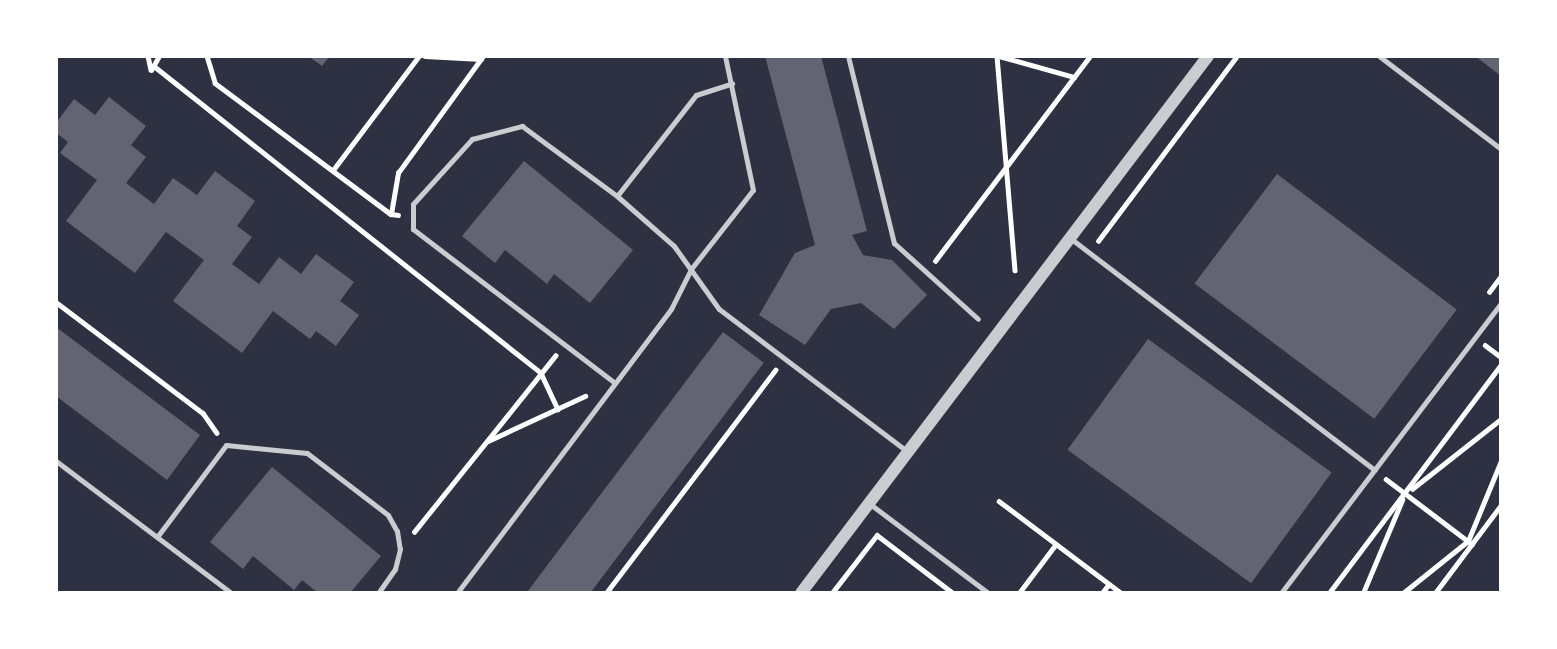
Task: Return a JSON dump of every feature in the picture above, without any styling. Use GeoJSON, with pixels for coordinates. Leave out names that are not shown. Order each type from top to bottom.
{"type":"FeatureCollection","features":[{"type":"Feature","properties":{"kind":"street"},"geometry":{"type":"LineString","coordinates":[[801,593],[1208,56]]}},
{"type":"Feature","properties":{"kind":"lane"},"geometry":{"type":"LineString","coordinates":[[457,593],[671,310],[691,269],[753,190],[725,56]]}},
{"type":"Feature","properties":{"kind":"lane"},"geometry":{"type":"LineString","coordinates":[[848,56],[894,243],[978,319]]}},
{"type":"Feature","properties":{"kind":"lane"},"geometry":{"type":"LineString","coordinates":[[1379,56],[1501,149]]}},
{"type":"Feature","properties":{"kind":"lane"},"geometry":{"type":"LineString","coordinates":[[617,196],[696,95],[732,83]]}},
{"type":"Feature","properties":{"kind":"lane"},"geometry":{"type":"LineString","coordinates":[[615,383],[413,229],[410,216],[413,204],[472,139],[522,126],[617,196],[674,246],[719,309],[908,452]]}},
{"type":"Feature","properties":{"kind":"lane"},"geometry":{"type":"LineString","coordinates":[[1070,239],[1375,470]]}},
{"type":"Feature","properties":{"kind":"lane"},"geometry":{"type":"LineString","coordinates":[[1281,593],[1501,303]]}},
{"type":"Feature","properties":{"kind":"lane"},"geometry":{"type":"LineString","coordinates":[[157,537],[226,445],[292,450],[314,456],[388,516],[400,549],[395,569],[378,593]]}},
{"type":"Feature","properties":{"kind":"lane"},"geometry":{"type":"LineString","coordinates":[[56,461],[231,593]]}},
{"type":"Feature","properties":{"kind":"lane"},"geometry":{"type":"LineString","coordinates":[[869,503],[988,593]]}},
{"type":"Feature","properties":{"kind":"path"},"geometry":{"type":"LineString","coordinates":[[148,56],[151,71],[159,56]]}},
{"type":"Feature","properties":{"kind":"path"},"geometry":{"type":"LineString","coordinates":[[207,56],[215,83],[391,214],[410,216]]}},
{"type":"Feature","properties":{"kind":"path"},"geometry":{"type":"LineString","coordinates":[[333,170],[419,56]]}},
{"type":"Feature","properties":{"kind":"path"},"geometry":{"type":"LineString","coordinates":[[425,56],[482,57]]}},
{"type":"Feature","properties":{"kind":"path"},"geometry":{"type":"LineString","coordinates":[[1015,270],[998,56],[1074,76]]}},
{"type":"Feature","properties":{"kind":"path"},"geometry":{"type":"LineString","coordinates":[[926,273],[1090,56]]}},
{"type":"Feature","properties":{"kind":"path"},"geometry":{"type":"LineString","coordinates":[[1089,253],[1237,56]]}},
{"type":"Feature","properties":{"kind":"path"},"geometry":{"type":"LineString","coordinates":[[391,214],[398,173],[482,57]]}},
{"type":"Feature","properties":{"kind":"path"},"geometry":{"type":"LineString","coordinates":[[154,66],[541,373],[558,409]]}},
{"type":"Feature","properties":{"kind":"path"},"geometry":{"type":"LineString","coordinates":[[56,302],[203,413],[226,445]]}},
{"type":"Feature","properties":{"kind":"path"},"geometry":{"type":"LineString","coordinates":[[400,549],[564,344]]}},
{"type":"Feature","properties":{"kind":"path"},"geometry":{"type":"LineString","coordinates":[[606,593],[784,358]]}},
{"type":"Feature","properties":{"kind":"path"},"geometry":{"type":"LineString","coordinates":[[1329,593],[1501,365]]}},
{"type":"Feature","properties":{"kind":"path"},"geometry":{"type":"LineString","coordinates":[[487,441],[615,383]]}},
{"type":"Feature","properties":{"kind":"path"},"geometry":{"type":"LineString","coordinates":[[1363,593],[1405,494],[1501,419]]}},
{"type":"Feature","properties":{"kind":"path"},"geometry":{"type":"LineString","coordinates":[[1403,593],[1470,543],[1501,461]]}},
{"type":"Feature","properties":{"kind":"path"},"geometry":{"type":"LineString","coordinates":[[1375,470],[1470,543]]}},
{"type":"Feature","properties":{"kind":"path"},"geometry":{"type":"LineString","coordinates":[[999,501],[1121,593]]}},
{"type":"Feature","properties":{"kind":"path"},"geometry":{"type":"LineString","coordinates":[[1435,593],[1501,505]]}},
{"type":"Feature","properties":{"kind":"path"},"geometry":{"type":"LineString","coordinates":[[832,593],[877,535],[953,593]]}},
{"type":"Feature","properties":{"kind":"path"},"geometry":{"type":"LineString","coordinates":[[1019,593],[1056,544]]}},
{"type":"Feature","properties":{"kind":"path"},"geometry":{"type":"LineString","coordinates":[[1102,593],[1109,584]]}},
{"type":"Feature","properties":{"kind":"building"},"geometry":{"type":"Polygon","coordinates":[[[308,56],[330,56],[322,66],[308,56]]]}},
{"type":"Feature","properties":{"kind":"building"},"geometry":{"type":"Polygon","coordinates":[[[765,56],[821,56],[867,231],[852,235],[863,255],[892,260],[927,295],[894,329],[861,303],[831,309],[805,345],[759,315],[795,253],[815,245],[765,56]]]}},
{"type":"Feature","properties":{"kind":"building"},"geometry":{"type":"Polygon","coordinates":[[[1475,56],[1501,56],[1501,76],[1475,56]]]}},
{"type":"Feature","properties":{"kind":"building"},"geometry":{"type":"Polygon","coordinates":[[[109,97],[146,126],[131,145],[146,157],[126,183],[154,204],[173,178],[197,195],[215,171],[255,201],[237,226],[252,237],[232,264],[259,284],[279,257],[301,274],[316,254],[354,282],[340,301],[359,315],[336,346],[316,331],[310,339],[273,311],[242,353],[173,301],[204,260],[166,232],[135,273],[66,221],[97,180],[60,153],[68,142],[56,133],[56,123],[74,99],[95,115],[109,97]]]}},
{"type":"Feature","properties":{"kind":"building"},"geometry":{"type":"Polygon","coordinates":[[[524,161],[633,250],[590,303],[554,274],[547,284],[505,250],[495,263],[462,236],[524,161]]]}},
{"type":"Feature","properties":{"kind":"building"},"geometry":{"type":"Polygon","coordinates":[[[1277,174],[1457,309],[1374,419],[1195,283],[1277,174]]]}},
{"type":"Feature","properties":{"kind":"building"},"geometry":{"type":"Polygon","coordinates":[[[56,327],[200,435],[167,480],[56,396],[56,327]]]}},
{"type":"Feature","properties":{"kind":"building"},"geometry":{"type":"Polygon","coordinates":[[[723,332],[764,363],[590,593],[526,593],[723,332]]]}},
{"type":"Feature","properties":{"kind":"building"},"geometry":{"type":"Polygon","coordinates":[[[1148,339],[1332,472],[1251,583],[1067,450],[1148,339]]]}},
{"type":"Feature","properties":{"kind":"building"},"geometry":{"type":"Polygon","coordinates":[[[272,467],[381,556],[350,593],[318,593],[302,580],[294,590],[253,556],[243,569],[210,542],[272,467]]]}}]}
